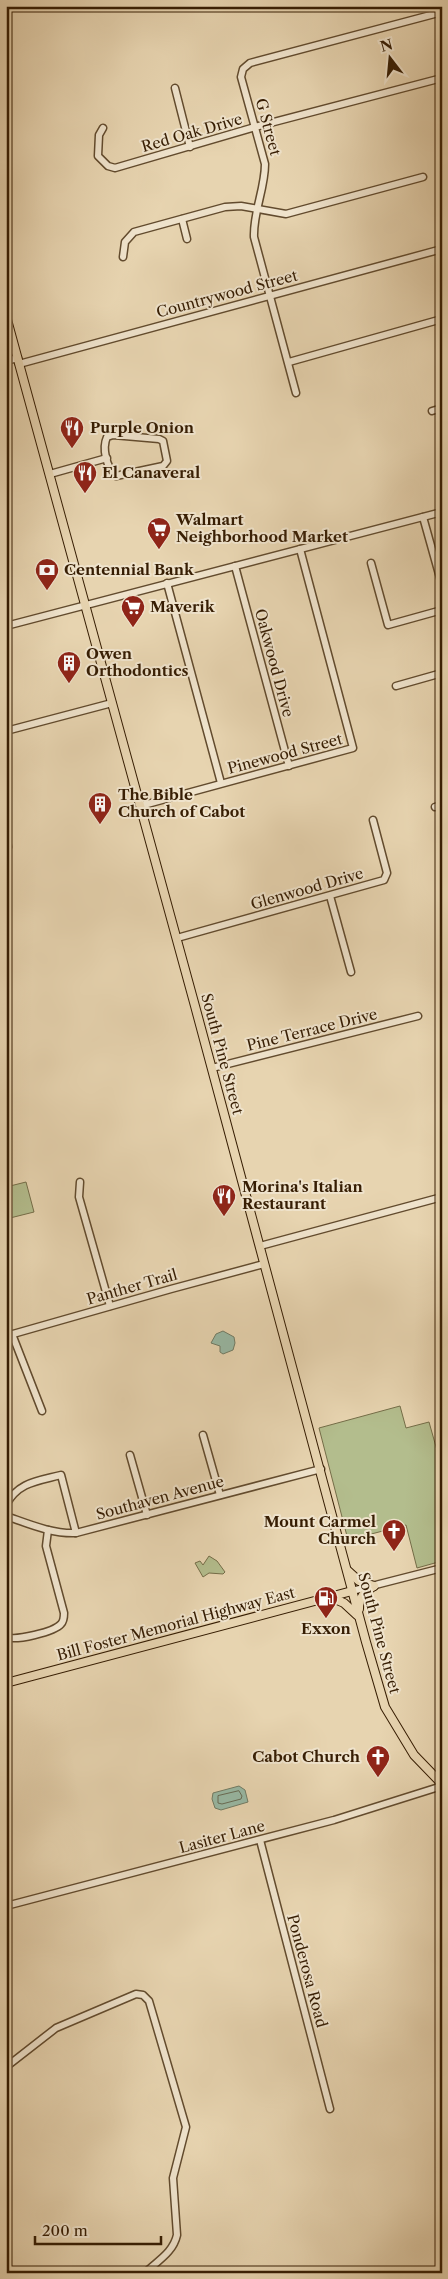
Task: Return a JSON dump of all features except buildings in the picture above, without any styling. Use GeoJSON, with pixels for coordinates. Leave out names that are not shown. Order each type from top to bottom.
{"type":"FeatureCollection","features":[{"type":"Feature","properties":{"kind":"main road","name":"South Pine Street"},"geometry":{"type":"LineString","coordinates":[[6,316],[177,938],[321,1469],[352,1592],[385,1708],[414,1756],[442,1785]]}},
{"type":"Feature","properties":{"kind":"main road"},"geometry":{"type":"LineString","coordinates":[[348,1571],[358,1581],[374,1586]]}},
{"type":"Feature","properties":{"kind":"main road"},"geometry":{"type":"LineString","coordinates":[[330,1597],[344,1586],[348,1571]]}},
{"type":"Feature","properties":{"kind":"main road"},"geometry":{"type":"LineString","coordinates":[[359,1616],[361,1596],[366,1590],[374,1586]]}},
{"type":"Feature","properties":{"kind":"main road","name":"Bill Foster Memorial Highway East"},"geometry":{"type":"LineString","coordinates":[[6,1683],[352,1592]]}},
{"type":"Feature","properties":{"kind":"main road"},"geometry":{"type":"LineString","coordinates":[[330,1597],[348,1605],[359,1616]]}},
{"type":"Feature","properties":{"kind":"street","name":"G Street"},"geometry":{"type":"LineString","coordinates":[[296,393],[254,236],[254,221],[265,177],[265,164],[241,78],[243,69],[250,63],[442,12]]}},
{"type":"Feature","properties":{"kind":"street","name":"Red Oak Drive"},"geometry":{"type":"LineString","coordinates":[[103,128],[99,135],[98,156],[108,166],[115,168],[442,78]]}},
{"type":"Feature","properties":{"kind":"street"},"geometry":{"type":"LineString","coordinates":[[175,88],[190,147]]}},
{"type":"Feature","properties":{"kind":"street"},"geometry":{"type":"LineString","coordinates":[[123,257],[125,242],[134,232],[182,219],[232,206],[286,214],[423,177]]}},
{"type":"Feature","properties":{"kind":"street"},"geometry":{"type":"LineString","coordinates":[[182,219],[187,239]]}},
{"type":"Feature","properties":{"kind":"street","name":"Countrywood Street"},"geometry":{"type":"LineString","coordinates":[[6,361],[19,361],[442,249]]}},
{"type":"Feature","properties":{"kind":"street"},"geometry":{"type":"LineString","coordinates":[[289,362],[442,319]]}},
{"type":"Feature","properties":{"kind":"street"},"geometry":{"type":"LineString","coordinates":[[432,411],[442,408]]}},
{"type":"Feature","properties":{"kind":"street"},"geometry":{"type":"LineString","coordinates":[[113,435],[159,439],[163,441],[167,457],[163,466],[121,476],[112,472],[107,458],[104,445],[107,436],[113,435]]}},
{"type":"Feature","properties":{"kind":"street"},"geometry":{"type":"LineString","coordinates":[[50,474],[107,458]]}},
{"type":"Feature","properties":{"kind":"street"},"geometry":{"type":"LineString","coordinates":[[6,626],[442,512]]}},
{"type":"Feature","properties":{"kind":"street"},"geometry":{"type":"LineString","coordinates":[[423,517],[442,585]]}},
{"type":"Feature","properties":{"kind":"street","name":"Pinewood Street"},"geometry":{"type":"LineString","coordinates":[[140,806],[353,748],[300,549]]}},
{"type":"Feature","properties":{"kind":"street"},"geometry":{"type":"LineString","coordinates":[[371,563],[388,624],[442,610]]}},
{"type":"Feature","properties":{"kind":"street","name":"Oakwood Drive"},"geometry":{"type":"LineString","coordinates":[[235,566],[289,766]]}},
{"type":"Feature","properties":{"kind":"street"},"geometry":{"type":"LineString","coordinates":[[166,583],[222,783]]}},
{"type":"Feature","properties":{"kind":"street"},"geometry":{"type":"LineString","coordinates":[[396,686],[442,673]]}},
{"type":"Feature","properties":{"kind":"street"},"geometry":{"type":"LineString","coordinates":[[6,731],[112,703]]}},
{"type":"Feature","properties":{"kind":"street","name":"Glenwood Drive"},"geometry":{"type":"LineString","coordinates":[[177,938],[380,882],[386,877],[373,820]]}},
{"type":"Feature","properties":{"kind":"street"},"geometry":{"type":"LineString","coordinates":[[6,832],[8,847],[6,851]]}},
{"type":"Feature","properties":{"kind":"street"},"geometry":{"type":"LineString","coordinates":[[330,896],[351,972]]}},
{"type":"Feature","properties":{"kind":"street","name":"Pine Terrace Drive"},"geometry":{"type":"LineString","coordinates":[[212,1068],[418,1016]]}},
{"type":"Feature","properties":{"kind":"street"},"geometry":{"type":"LineString","coordinates":[[80,1182],[80,1197],[110,1306]]}},
{"type":"Feature","properties":{"kind":"street"},"geometry":{"type":"LineString","coordinates":[[260,1246],[442,1197]]}},
{"type":"Feature","properties":{"kind":"street","name":"Panther Trail"},"geometry":{"type":"LineString","coordinates":[[9,1335],[264,1264]]}},
{"type":"Feature","properties":{"kind":"street"},"geometry":{"type":"LineString","coordinates":[[9,1335],[42,1411]]}},
{"type":"Feature","properties":{"kind":"street"},"geometry":{"type":"LineString","coordinates":[[203,1436],[220,1495]]}},
{"type":"Feature","properties":{"kind":"street"},"geometry":{"type":"LineString","coordinates":[[130,1455],[147,1515]]}},
{"type":"Feature","properties":{"kind":"street","name":"Southaven Avenue"},"geometry":{"type":"LineString","coordinates":[[6,1516],[64,1534],[76,1533],[321,1469]]}},
{"type":"Feature","properties":{"kind":"street"},"geometry":{"type":"LineString","coordinates":[[6,1505],[14,1492],[22,1486],[61,1475],[76,1533]]}},
{"type":"Feature","properties":{"kind":"street"},"geometry":{"type":"LineString","coordinates":[[6,1638],[16,1639],[55,1629],[63,1622],[64,1613],[46,1546],[48,1530]]}},
{"type":"Feature","properties":{"kind":"street"},"geometry":{"type":"LineString","coordinates":[[352,1592],[442,1568]]}},
{"type":"Feature","properties":{"kind":"street","name":"Lasiter Lane"},"geometry":{"type":"LineString","coordinates":[[6,1906],[334,1820],[442,1785]]}},
{"type":"Feature","properties":{"kind":"street","name":"Ponderosa Road"},"geometry":{"type":"LineString","coordinates":[[260,1840],[330,2109]]}},
{"type":"Feature","properties":{"kind":"street"},"geometry":{"type":"LineString","coordinates":[[6,2067],[56,2028],[136,1994],[143,1995],[149,2001],[186,2127],[173,2178],[177,2235],[175,2243],[172,2250],[145,2273]]}},
{"type":"Feature","properties":{"kind":"shaded area"},"geometry":{"type":"Polygon","coordinates":[[[26,1182],[34,1212],[6,1219],[6,1187],[26,1182]]]}},
{"type":"Feature","properties":{"kind":"shaded area"},"geometry":{"type":"Polygon","coordinates":[[[400,1406],[406,1428],[429,1422],[442,1468],[442,1561],[417,1568],[406,1525],[348,1540],[319,1428],[400,1406]]]}},
{"type":"Feature","properties":{"kind":"shaded area"},"geometry":{"type":"Polygon","coordinates":[[[209,1556],[217,1561],[225,1572],[223,1574],[209,1573],[203,1577],[195,1563],[200,1561],[203,1565],[209,1556]]]}},
{"type":"Feature","properties":{"kind":"water"},"geometry":{"type":"Polygon","coordinates":[[[223,1331],[234,1337],[235,1343],[233,1350],[223,1354],[220,1352],[220,1346],[211,1343],[216,1334],[223,1331]]]}},
{"type":"Feature","properties":{"kind":"water"},"geometry":{"type":"Polygon","coordinates":[[[239,1786],[245,1790],[248,1802],[221,1810],[215,1808],[212,1799],[213,1793],[239,1786]]]}},
{"type":"Feature","properties":{"kind":"place","name":"Purple Onion"},"geometry":{"type":"Point","coordinates":[72,449]}},
{"type":"Feature","properties":{"kind":"place","name":"El Canaveral"},"geometry":{"type":"Point","coordinates":[85,494]}},
{"type":"Feature","properties":{"kind":"place","name":"Walmart Neighborhood Market"},"geometry":{"type":"Point","coordinates":[159,550]}},
{"type":"Feature","properties":{"kind":"place","name":"Centennial Bank"},"geometry":{"type":"Point","coordinates":[47,591]}},
{"type":"Feature","properties":{"kind":"place","name":"Maverik"},"geometry":{"type":"Point","coordinates":[133,628]}},
{"type":"Feature","properties":{"kind":"place","name":"Owen Orthodontics"},"geometry":{"type":"Point","coordinates":[69,684]}},
{"type":"Feature","properties":{"kind":"place","name":"The Bible Church of Cabot"},"geometry":{"type":"Point","coordinates":[100,825]}},
{"type":"Feature","properties":{"kind":"place","name":"Morina's Italian Restaurant"},"geometry":{"type":"Point","coordinates":[224,1217]}},
{"type":"Feature","properties":{"kind":"place","name":"Mount Carmel Church"},"geometry":{"type":"Point","coordinates":[394,1552]}},
{"type":"Feature","properties":{"kind":"place","name":"Exxon"},"geometry":{"type":"Point","coordinates":[326,1619]}},
{"type":"Feature","properties":{"kind":"place","name":"Cabot Church"},"geometry":{"type":"Point","coordinates":[378,1778]}}]}
